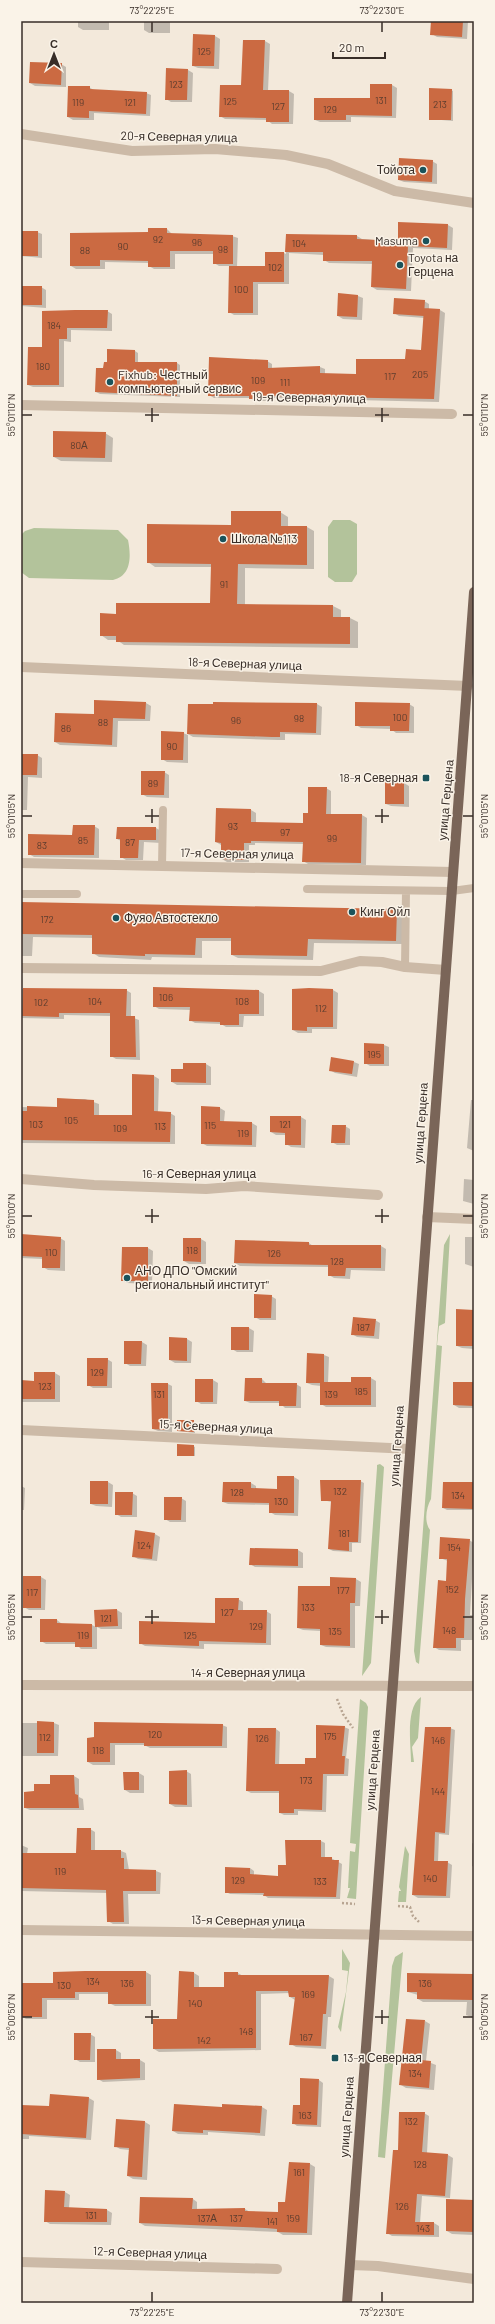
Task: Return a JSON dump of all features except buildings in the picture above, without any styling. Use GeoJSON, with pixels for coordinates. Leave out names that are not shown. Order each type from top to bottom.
{"type":"FeatureCollection","features":[{"type":"Feature","properties":{"kind":"main road","name":"улица Герцена"},"geometry":{"type":"LineString","coordinates":[[347,2303],[474,592]]}},
{"type":"Feature","properties":{"kind":"street","name":"20-я Северная улица"},"geometry":{"type":"LineString","coordinates":[[21,134],[132,151],[215,149],[286,155],[328,164],[395,191],[474,203]]}},
{"type":"Feature","properties":{"kind":"street","name":"19-я Северная улица"},"geometry":{"type":"LineString","coordinates":[[21,405],[452,414]]}},
{"type":"Feature","properties":{"kind":"street","name":"18-я Северная улица"},"geometry":{"type":"LineString","coordinates":[[21,668],[468,686]]}},
{"type":"Feature","properties":{"kind":"street","name":"17-я Северная улица"},"geometry":{"type":"LineString","coordinates":[[21,863],[453,872]]}},
{"type":"Feature","properties":{"kind":"street"},"geometry":{"type":"LineString","coordinates":[[21,968],[321,971],[360,961],[382,962],[405,967],[446,970]]}},
{"type":"Feature","properties":{"kind":"street","name":"16-я Северная улица"},"geometry":{"type":"LineString","coordinates":[[21,1179],[109,1186],[206,1189],[244,1186],[378,1195]]}},
{"type":"Feature","properties":{"kind":"street"},"geometry":{"type":"LineString","coordinates":[[427,1217],[474,1219]]}},
{"type":"Feature","properties":{"kind":"street","name":"15-я Северная улица"},"geometry":{"type":"LineString","coordinates":[[21,1430],[410,1449]]}},
{"type":"Feature","properties":{"kind":"street","name":"14-я Северная улица"},"geometry":{"type":"LineString","coordinates":[[21,1685],[328,1687],[392,1685],[474,1686]]}},
{"type":"Feature","properties":{"kind":"street","name":"13-я Северная улица"},"geometry":{"type":"LineString","coordinates":[[21,1930],[474,1936]]}},
{"type":"Feature","properties":{"kind":"street","name":"12-я Северная улица"},"geometry":{"type":"LineString","coordinates":[[21,2262],[277,2269]]}},
{"type":"Feature","properties":{"kind":"street"},"geometry":{"type":"LineString","coordinates":[[350,2265],[378,2266],[474,2279]]}},
{"type":"Feature","properties":{"kind":"lane"},"geometry":{"type":"LineString","coordinates":[[162,866],[163,810]]}},
{"type":"Feature","properties":{"kind":"lane"},"geometry":{"type":"LineString","coordinates":[[307,889],[452,891],[474,888]]}},
{"type":"Feature","properties":{"kind":"lane"},"geometry":{"type":"LineString","coordinates":[[405,967],[406,891]]}},
{"type":"Feature","properties":{"kind":"lane"},"geometry":{"type":"LineString","coordinates":[[21,894],[77,894]]}},
{"type":"Feature","properties":{"kind":"path"},"geometry":{"type":"LineString","coordinates":[[337,1699],[343,1714],[353,1728]]}},
{"type":"Feature","properties":{"kind":"path"},"geometry":{"type":"LineString","coordinates":[[342,1903],[355,1904]]}},
{"type":"Feature","properties":{"kind":"path"},"geometry":{"type":"LineString","coordinates":[[398,1906],[410,1907]]}},
{"type":"Feature","properties":{"kind":"green space"},"geometry":{"type":"Polygon","coordinates":[[[333,520],[350,520],[357,524],[357,574],[352,582],[335,582],[328,577],[328,527],[333,520]]]}},
{"type":"Feature","properties":{"kind":"green space"},"geometry":{"type":"Polygon","coordinates":[[[34,528],[118,530],[128,540],[130,558],[127,570],[119,578],[113,580],[29,578],[21,572],[21,535],[25,531],[34,528]]]}},
{"type":"Feature","properties":{"kind":"green space"},"geometry":{"type":"Polygon","coordinates":[[[450,1234],[445,1323],[439,1326],[437,1345],[442,1346],[431,1499],[426,1515],[430,1530],[419,1664],[416,1662],[414,1651],[444,1245],[450,1234]]]}},
{"type":"Feature","properties":{"kind":"green space"},"geometry":{"type":"Polygon","coordinates":[[[380,1464],[384,1467],[371,1663],[362,1676],[377,1465],[380,1464]]]}},
{"type":"Feature","properties":{"kind":"green space"},"geometry":{"type":"Polygon","coordinates":[[[421,1697],[418,1738],[412,1747],[414,1762],[411,1762],[411,1718],[416,1702],[421,1697]]]}},
{"type":"Feature","properties":{"kind":"green space"},"geometry":{"type":"Polygon","coordinates":[[[360,1699],[366,1703],[368,1707],[356,1899],[347,1898],[350,1888],[348,1888],[350,1851],[355,1852],[356,1844],[350,1843],[360,1699]]]}},
{"type":"Feature","properties":{"kind":"green space"},"geometry":{"type":"Polygon","coordinates":[[[405,1846],[409,1854],[406,1902],[398,1902],[399,1891],[401,1891],[399,1887],[405,1846]]]}},
{"type":"Feature","properties":{"kind":"green space"},"geometry":{"type":"Polygon","coordinates":[[[342,1949],[350,1963],[341,2032],[338,2027],[346,1992],[348,1971],[342,1970],[342,1949]]]}},
{"type":"Feature","properties":{"kind":"green space"},"geometry":{"type":"Polygon","coordinates":[[[403,1952],[385,2158],[378,2157],[392,1966],[395,1957],[403,1952]]]}},
{"type":"Feature","properties":{"kind":"place","name":"Тойота"},"geometry":{"type":"Point","coordinates":[423,170]}},
{"type":"Feature","properties":{"kind":"place","name":"Masuma"},"geometry":{"type":"Point","coordinates":[426,241]}},
{"type":"Feature","properties":{"kind":"place","name":"Toyota на Герцена"},"geometry":{"type":"Point","coordinates":[400,265]}},
{"type":"Feature","properties":{"kind":"place","name":"Fixhub: Честный компьютерный сервис"},"geometry":{"type":"Point","coordinates":[110,382]}},
{"type":"Feature","properties":{"kind":"place","name":"Школа №113"},"geometry":{"type":"Point","coordinates":[223,539]}},
{"type":"Feature","properties":{"kind":"place","name":"18-я Северная"},"geometry":{"type":"Point","coordinates":[426,778]}},
{"type":"Feature","properties":{"kind":"place","name":"Кинг Ойл"},"geometry":{"type":"Point","coordinates":[352,912]}},
{"type":"Feature","properties":{"kind":"place","name":"Фуяо Автостекло"},"geometry":{"type":"Point","coordinates":[116,918]}},
{"type":"Feature","properties":{"kind":"place","name":"АНО ДПО \"Омский региональный институт\""},"geometry":{"type":"Point","coordinates":[127,1278]}},
{"type":"Feature","properties":{"kind":"place","name":"13-я Северная"},"geometry":{"type":"Point","coordinates":[335,2058]}}]}
